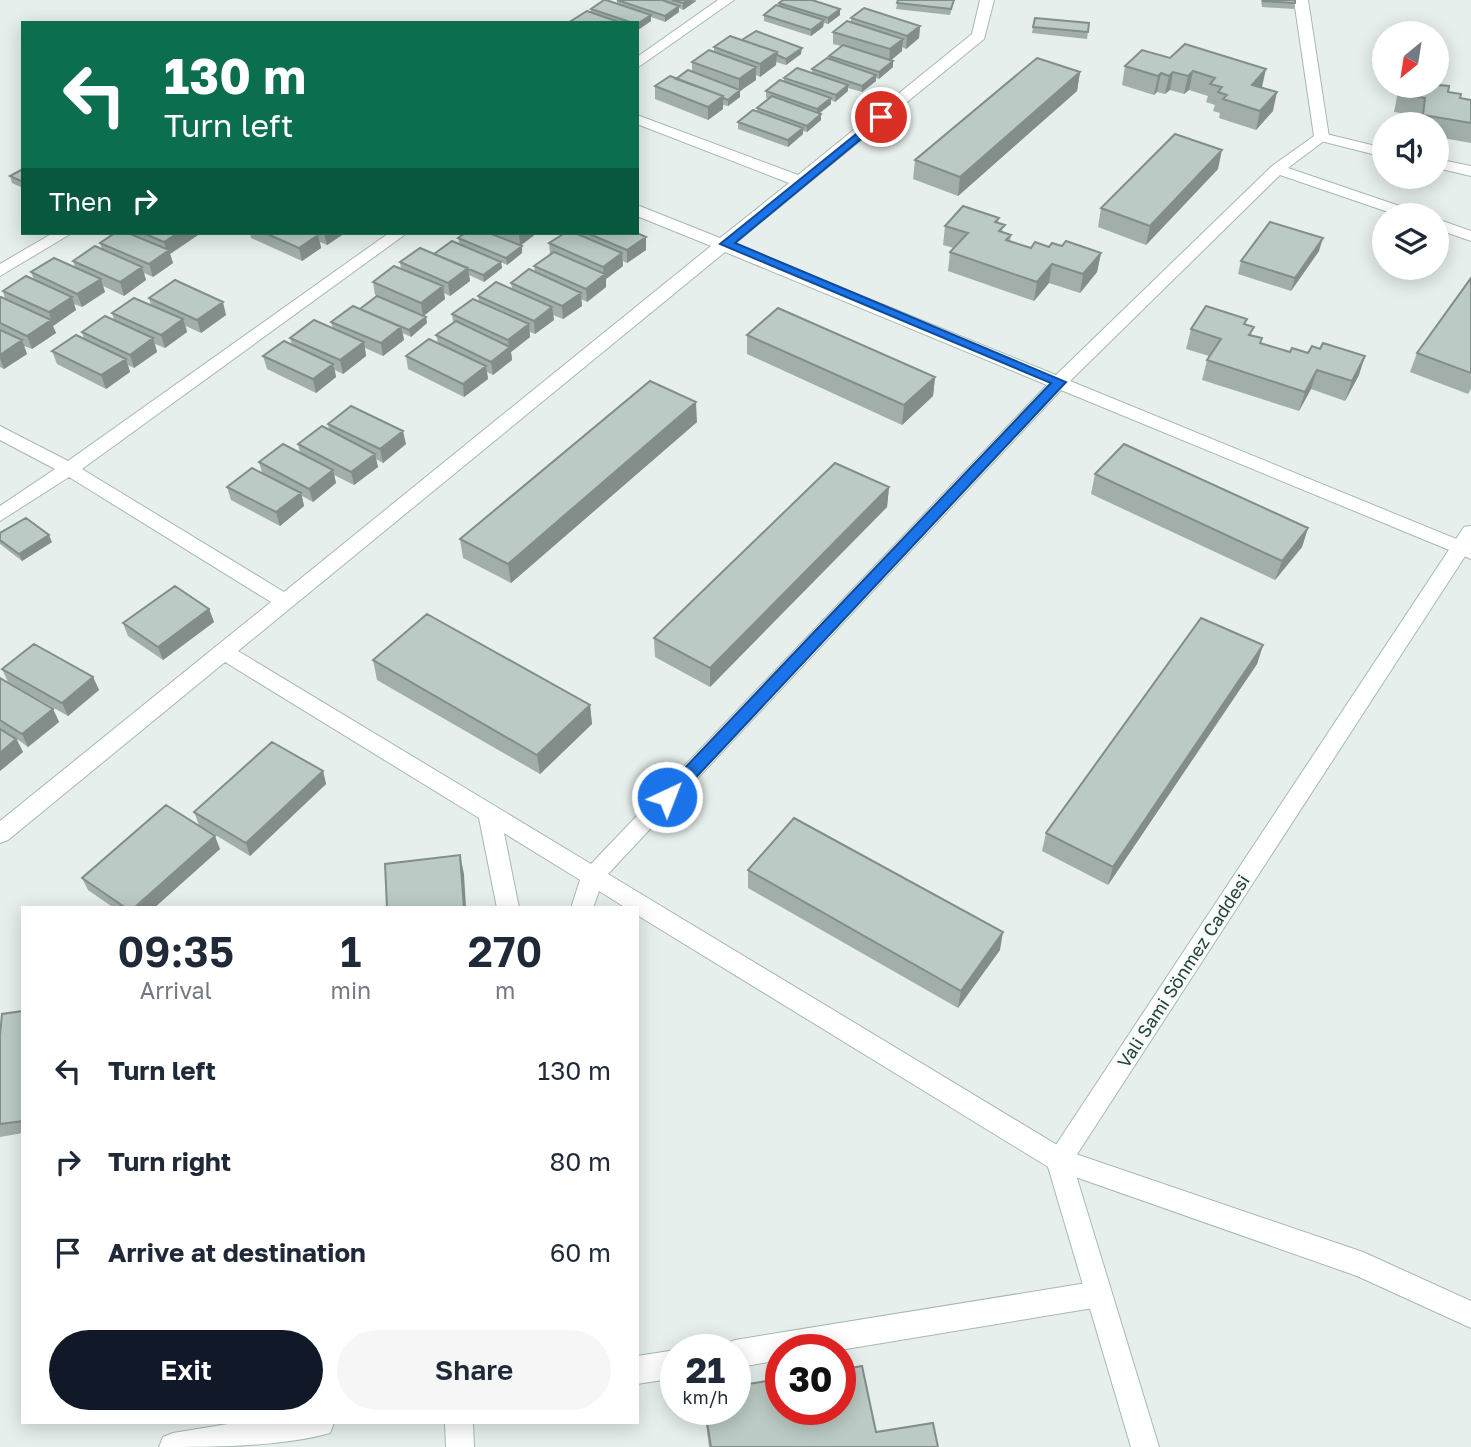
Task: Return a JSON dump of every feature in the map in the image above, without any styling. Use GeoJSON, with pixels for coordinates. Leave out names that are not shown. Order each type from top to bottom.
{"type":"FeatureCollection","features":[{"type":"Feature","properties":{"kind":"street"},"geometry":{"type":"LineString","coordinates":[[639,63],[727,0]]}},
{"type":"Feature","properties":{"kind":"street"},"geometry":{"type":"LineString","coordinates":[[0,834],[979,36],[987,0]]}},
{"type":"Feature","properties":{"kind":"street"},"geometry":{"type":"LineString","coordinates":[[1301,0],[1322,137]]}},
{"type":"Feature","properties":{"kind":"street"},"geometry":{"type":"LineString","coordinates":[[639,120],[802,182]]}},
{"type":"Feature","properties":{"kind":"street"},"geometry":{"type":"LineString","coordinates":[[583,906],[592,877],[1059,382],[1277,169],[1322,137],[1372,150]]}},
{"type":"Feature","properties":{"kind":"street"},"geometry":{"type":"LineString","coordinates":[[1449,166],[1471,171]]}},
{"type":"Feature","properties":{"kind":"street"},"geometry":{"type":"LineString","coordinates":[[1277,169],[1376,203]]}},
{"type":"Feature","properties":{"kind":"street"},"geometry":{"type":"LineString","coordinates":[[639,211],[1059,382],[1468,544]]}},
{"type":"Feature","properties":{"kind":"street"},"geometry":{"type":"LineString","coordinates":[[1449,228],[1471,236]]}},
{"type":"Feature","properties":{"kind":"street"},"geometry":{"type":"LineString","coordinates":[[0,271],[61,235]]}},
{"type":"Feature","properties":{"kind":"street"},"geometry":{"type":"LineString","coordinates":[[0,515],[69,469],[397,235]]}},
{"type":"Feature","properties":{"kind":"street"},"geometry":{"type":"LineString","coordinates":[[0,432],[69,469],[285,602]]}},
{"type":"Feature","properties":{"kind":"street","name":"Vali Sami Sönmez Caddesi"},"geometry":{"type":"LineString","coordinates":[[1059,1160],[1468,544]]}},
{"type":"Feature","properties":{"kind":"street"},"geometry":{"type":"LineString","coordinates":[[224,652],[1059,1160],[1363,1265],[1471,1315]]}},
{"type":"Feature","properties":{"kind":"street"},"geometry":{"type":"LineString","coordinates":[[489,813],[508,906]]}},
{"type":"Feature","properties":{"kind":"street"},"geometry":{"type":"LineString","coordinates":[[1059,1160],[1145,1447]]}},
{"type":"Feature","properties":{"kind":"street"},"geometry":{"type":"LineString","coordinates":[[751,1351],[1099,1294]]}},
{"type":"Feature","properties":{"kind":"street"},"geometry":{"type":"LineString","coordinates":[[639,1370],[660,1366]]}},
{"type":"Feature","properties":{"kind":"street"},"geometry":{"type":"LineString","coordinates":[[173,1447],[314,1424]]}},
{"type":"Feature","properties":{"kind":"street"},"geometry":{"type":"LineString","coordinates":[[459,1424],[460,1447]]}},
{"type":"Feature","properties":{"kind":"building"},"geometry":{"type":"Polygon","coordinates":[[[606,0],[651,15],[639,23],[591,9],[606,0]]]}},
{"type":"Feature","properties":{"kind":"building"},"geometry":{"type":"Polygon","coordinates":[[[617,0],[662,0],[679,6],[665,16],[617,0]]]}},
{"type":"Feature","properties":{"kind":"building"},"geometry":{"type":"Polygon","coordinates":[[[783,0],[812,0],[840,9],[828,18],[779,3],[783,0]]]}},
{"type":"Feature","properties":{"kind":"building"},"geometry":{"type":"Polygon","coordinates":[[[898,0],[954,0],[951,9],[897,3],[898,0]]]}},
{"type":"Feature","properties":{"kind":"building"},"geometry":{"type":"Polygon","coordinates":[[[1295,0],[1295,3],[1263,1],[1295,0]]]}},
{"type":"Feature","properties":{"kind":"building"},"geometry":{"type":"Polygon","coordinates":[[[776,5],[824,20],[811,30],[764,15],[776,5]]]}},
{"type":"Feature","properties":{"kind":"building"},"geometry":{"type":"Polygon","coordinates":[[[864,8],[920,26],[907,36],[851,18],[864,8]]]}},
{"type":"Feature","properties":{"kind":"building"},"geometry":{"type":"Polygon","coordinates":[[[587,11],[616,21],[571,21],[587,11]]]}},
{"type":"Feature","properties":{"kind":"building"},"geometry":{"type":"Polygon","coordinates":[[[1035,18],[1089,23],[1088,32],[1033,27],[1035,18]]]}},
{"type":"Feature","properties":{"kind":"building"},"geometry":{"type":"Polygon","coordinates":[[[847,21],[903,39],[890,49],[833,32],[847,21]]]}},
{"type":"Feature","properties":{"kind":"building"},"geometry":{"type":"Polygon","coordinates":[[[756,31],[802,48],[786,59],[777,55],[777,52],[742,40],[756,31]]]}},
{"type":"Feature","properties":{"kind":"building"},"geometry":{"type":"Polygon","coordinates":[[[730,36],[777,52],[760,64],[714,47],[730,36]]]}},
{"type":"Feature","properties":{"kind":"building"},"geometry":{"type":"Polygon","coordinates":[[[1185,44],[1266,69],[1252,85],[1277,92],[1260,111],[1223,99],[1227,95],[1218,92],[1222,87],[1210,84],[1215,78],[1193,71],[1188,76],[1173,72],[1169,76],[1161,73],[1158,76],[1125,66],[1142,50],[1170,58],[1185,44]]]}},
{"type":"Feature","properties":{"kind":"building"},"geometry":{"type":"Polygon","coordinates":[[[843,45],[893,61],[879,72],[829,56],[843,45]]]}},
{"type":"Feature","properties":{"kind":"building"},"geometry":{"type":"Polygon","coordinates":[[[709,50],[756,67],[739,79],[692,62],[709,50]]]}},
{"type":"Feature","properties":{"kind":"building"},"geometry":{"type":"Polygon","coordinates":[[[827,58],[876,75],[862,86],[812,69],[827,58]]]}},
{"type":"Feature","properties":{"kind":"building"},"geometry":{"type":"Polygon","coordinates":[[[1037,58],[1080,72],[960,177],[915,160],[1037,58]]]}},
{"type":"Feature","properties":{"kind":"building"},"geometry":{"type":"Polygon","coordinates":[[[797,68],[848,85],[836,95],[784,78],[797,68]]]}},
{"type":"Feature","properties":{"kind":"building"},"geometry":{"type":"Polygon","coordinates":[[[688,70],[740,90],[728,100],[676,79],[688,70]]]}},
{"type":"Feature","properties":{"kind":"building"},"geometry":{"type":"Polygon","coordinates":[[[670,76],[723,96],[708,107],[655,86],[670,76]]]}},
{"type":"Feature","properties":{"kind":"building"},"geometry":{"type":"Polygon","coordinates":[[[780,80],[831,98],[817,109],[766,91],[780,80]]]}},
{"type":"Feature","properties":{"kind":"building"},"geometry":{"type":"Polygon","coordinates":[[[1449,92],[1461,94],[1460,98],[1471,100],[1471,123],[1449,119],[1449,112],[1423,112],[1425,98],[1449,98],[1449,92]]]}},
{"type":"Feature","properties":{"kind":"building"},"geometry":{"type":"Polygon","coordinates":[[[772,96],[821,114],[807,126],[757,108],[772,96]]]}},
{"type":"Feature","properties":{"kind":"building"},"geometry":{"type":"Polygon","coordinates":[[[753,110],[803,128],[788,140],[738,122],[753,110]]]}},
{"type":"Feature","properties":{"kind":"building"},"geometry":{"type":"Polygon","coordinates":[[[1175,134],[1222,150],[1150,226],[1101,208],[1175,134]]]}},
{"type":"Feature","properties":{"kind":"building"},"geometry":{"type":"Polygon","coordinates":[[[21,170],[21,181],[10,176],[21,170]]]}},
{"type":"Feature","properties":{"kind":"building"},"geometry":{"type":"Polygon","coordinates":[[[963,206],[999,218],[995,222],[1005,225],[999,231],[1011,235],[1006,240],[1031,248],[1035,242],[1049,247],[1052,243],[1062,246],[1066,241],[1101,253],[1083,274],[1052,264],[1037,282],[950,252],[968,233],[945,226],[963,206]]]}},
{"type":"Feature","properties":{"kind":"building"},"geometry":{"type":"Polygon","coordinates":[[[1270,222],[1323,238],[1295,278],[1241,261],[1270,222]]]}},
{"type":"Feature","properties":{"kind":"building"},"geometry":{"type":"Polygon","coordinates":[[[639,234],[646,237],[627,250],[592,235],[639,234]]]}},
{"type":"Feature","properties":{"kind":"building"},"geometry":{"type":"Polygon","coordinates":[[[112,235],[133,235],[169,250],[149,264],[100,243],[112,235]]]}},
{"type":"Feature","properties":{"kind":"building"},"geometry":{"type":"Polygon","coordinates":[[[148,235],[175,235],[164,242],[148,235]]]}},
{"type":"Feature","properties":{"kind":"building"},"geometry":{"type":"Polygon","coordinates":[[[270,235],[318,235],[299,248],[270,235]]]}},
{"type":"Feature","properties":{"kind":"building"},"geometry":{"type":"Polygon","coordinates":[[[462,235],[494,235],[522,246],[506,258],[458,238],[462,235]]]}},
{"type":"Feature","properties":{"kind":"building"},"geometry":{"type":"Polygon","coordinates":[[[562,235],[580,235],[622,253],[603,267],[549,243],[562,235]]]}},
{"type":"Feature","properties":{"kind":"building"},"geometry":{"type":"Polygon","coordinates":[[[452,241],[501,262],[483,275],[434,254],[452,241]]]}},
{"type":"Feature","properties":{"kind":"building"},"geometry":{"type":"Polygon","coordinates":[[[95,246],[142,267],[120,282],[73,261],[95,246]]]}},
{"type":"Feature","properties":{"kind":"building"},"geometry":{"type":"Polygon","coordinates":[[[420,248],[468,268],[448,283],[400,262],[420,248]]]}},
{"type":"Feature","properties":{"kind":"building"},"geometry":{"type":"Polygon","coordinates":[[[554,252],[605,274],[586,289],[534,266],[554,252]]]}},
{"type":"Feature","properties":{"kind":"building"},"geometry":{"type":"Polygon","coordinates":[[[54,258],[101,279],[77,294],[31,272],[54,258]]]}},
{"type":"Feature","properties":{"kind":"building"},"geometry":{"type":"Polygon","coordinates":[[[394,266],[443,286],[421,303],[373,282],[394,266]]]}},
{"type":"Feature","properties":{"kind":"building"},"geometry":{"type":"Polygon","coordinates":[[[529,269],[581,293],[562,306],[511,283],[529,269]]]}},
{"type":"Feature","properties":{"kind":"building"},"geometry":{"type":"Polygon","coordinates":[[[26,276],[72,297],[49,312],[3,291],[26,276]]]}},
{"type":"Feature","properties":{"kind":"building"},"geometry":{"type":"Polygon","coordinates":[[[1471,278],[1471,373],[1417,353],[1471,278]]]}},
{"type":"Feature","properties":{"kind":"building"},"geometry":{"type":"Polygon","coordinates":[[[175,280],[223,302],[197,320],[149,298],[175,280]]]}},
{"type":"Feature","properties":{"kind":"building"},"geometry":{"type":"Polygon","coordinates":[[[496,282],[552,307],[534,321],[478,296],[496,282]]]}},
{"type":"Feature","properties":{"kind":"building"},"geometry":{"type":"Polygon","coordinates":[[[377,296],[426,317],[409,330],[360,309],[377,296]]]}},
{"type":"Feature","properties":{"kind":"building"},"geometry":{"type":"Polygon","coordinates":[[[0,297],[51,320],[27,336],[0,323],[0,297]]]}},
{"type":"Feature","properties":{"kind":"building"},"geometry":{"type":"Polygon","coordinates":[[[134,298],[183,319],[161,335],[112,313],[134,298]]]}},
{"type":"Feature","properties":{"kind":"building"},"geometry":{"type":"Polygon","coordinates":[[[473,299],[529,324],[508,340],[452,314],[473,299]]]}},
{"type":"Feature","properties":{"kind":"building"},"geometry":{"type":"Polygon","coordinates":[[[353,306],[401,327],[381,343],[331,322],[353,306]]]}},
{"type":"Feature","properties":{"kind":"building"},"geometry":{"type":"Polygon","coordinates":[[[1206,306],[1247,319],[1244,324],[1254,327],[1249,335],[1262,338],[1260,343],[1290,352],[1292,348],[1308,353],[1312,346],[1320,349],[1323,343],[1365,356],[1352,381],[1317,370],[1305,392],[1207,360],[1221,339],[1191,329],[1206,306]]]}},
{"type":"Feature","properties":{"kind":"building"},"geometry":{"type":"Polygon","coordinates":[[[778,308],[935,377],[904,405],[747,335],[778,308]]]}},
{"type":"Feature","properties":{"kind":"building"},"geometry":{"type":"Polygon","coordinates":[[[105,316],[153,338],[130,355],[82,332],[105,316]]]}},
{"type":"Feature","properties":{"kind":"building"},"geometry":{"type":"Polygon","coordinates":[[[314,320],[364,342],[340,360],[290,338],[314,320]]]}},
{"type":"Feature","properties":{"kind":"building"},"geometry":{"type":"Polygon","coordinates":[[[456,321],[510,347],[491,362],[436,335],[456,321]]]}},
{"type":"Feature","properties":{"kind":"building"},"geometry":{"type":"Polygon","coordinates":[[[0,330],[22,340],[0,355],[0,330]]]}},
{"type":"Feature","properties":{"kind":"building"},"geometry":{"type":"Polygon","coordinates":[[[76,335],[126,359],[101,375],[52,351],[76,335]]]}},
{"type":"Feature","properties":{"kind":"building"},"geometry":{"type":"Polygon","coordinates":[[[429,339],[486,366],[463,384],[406,356],[429,339]]]}},
{"type":"Feature","properties":{"kind":"building"},"geometry":{"type":"Polygon","coordinates":[[[284,341],[333,364],[313,379],[263,356],[284,341]]]}},
{"type":"Feature","properties":{"kind":"building"},"geometry":{"type":"Polygon","coordinates":[[[650,381],[696,402],[508,564],[460,539],[650,381]]]}},
{"type":"Feature","properties":{"kind":"building"},"geometry":{"type":"Polygon","coordinates":[[[351,406],[403,431],[380,449],[328,424],[351,406]]]}},
{"type":"Feature","properties":{"kind":"building"},"geometry":{"type":"Polygon","coordinates":[[[322,426],[375,454],[351,472],[298,444],[322,426]]]}},
{"type":"Feature","properties":{"kind":"building"},"geometry":{"type":"Polygon","coordinates":[[[283,444],[333,470],[309,489],[259,462],[283,444]]]}},
{"type":"Feature","properties":{"kind":"building"},"geometry":{"type":"Polygon","coordinates":[[[1124,444],[1308,528],[1282,561],[1095,474],[1124,444]]]}},
{"type":"Feature","properties":{"kind":"building"},"geometry":{"type":"Polygon","coordinates":[[[835,463],[889,487],[710,668],[654,638],[835,463]]]}},
{"type":"Feature","properties":{"kind":"building"},"geometry":{"type":"Polygon","coordinates":[[[252,468],[301,493],[276,512],[227,487],[252,468]]]}},
{"type":"Feature","properties":{"kind":"building"},"geometry":{"type":"Polygon","coordinates":[[[26,518],[49,535],[19,554],[0,540],[0,533],[26,518]]]}},
{"type":"Feature","properties":{"kind":"building"},"geometry":{"type":"Polygon","coordinates":[[[175,586],[209,609],[158,647],[123,623],[175,586]]]}},
{"type":"Feature","properties":{"kind":"building"},"geometry":{"type":"Polygon","coordinates":[[[427,614],[590,705],[537,755],[373,660],[427,614]]]}},
{"type":"Feature","properties":{"kind":"building"},"geometry":{"type":"Polygon","coordinates":[[[1201,618],[1263,645],[1113,867],[1046,833],[1201,618]]]}},
{"type":"Feature","properties":{"kind":"building"},"geometry":{"type":"Polygon","coordinates":[[[34,644],[93,677],[62,703],[2,669],[34,644]]]}},
{"type":"Feature","properties":{"kind":"building"},"geometry":{"type":"Polygon","coordinates":[[[0,678],[53,709],[22,734],[0,720],[0,678]]]}},
{"type":"Feature","properties":{"kind":"building"},"geometry":{"type":"Polygon","coordinates":[[[0,729],[16,739],[0,753],[0,729]]]}},
{"type":"Feature","properties":{"kind":"building"},"geometry":{"type":"Polygon","coordinates":[[[272,742],[323,771],[246,843],[194,812],[272,742]]]}},
{"type":"Feature","properties":{"kind":"building"},"geometry":{"type":"Polygon","coordinates":[[[166,805],[215,836],[136,906],[123,906],[82,878],[166,805]]]}},
{"type":"Feature","properties":{"kind":"building"},"geometry":{"type":"Polygon","coordinates":[[[794,818],[1003,932],[961,991],[748,870],[794,818]]]}},
{"type":"Feature","properties":{"kind":"building"},"geometry":{"type":"Polygon","coordinates":[[[460,855],[464,906],[387,906],[385,864],[460,855]]]}},
{"type":"Feature","properties":{"kind":"building"},"geometry":{"type":"Polygon","coordinates":[[[21,1011],[21,1121],[0,1124],[0,1035],[2,1014],[21,1011]]]}},
{"type":"Feature","properties":{"kind":"building"},"geometry":{"type":"Polygon","coordinates":[[[862,1366],[876,1432],[933,1423],[938,1447],[711,1447],[708,1425],[751,1425],[751,1384],[765,1381],[765,1425],[856,1425],[856,1367],[862,1366]]]}},
{"type":"Feature","properties":{"kind":"route"},"geometry":{"type":"LineString","coordinates":[[667,797],[1059,382],[726,244],[881,117]]}}]}
